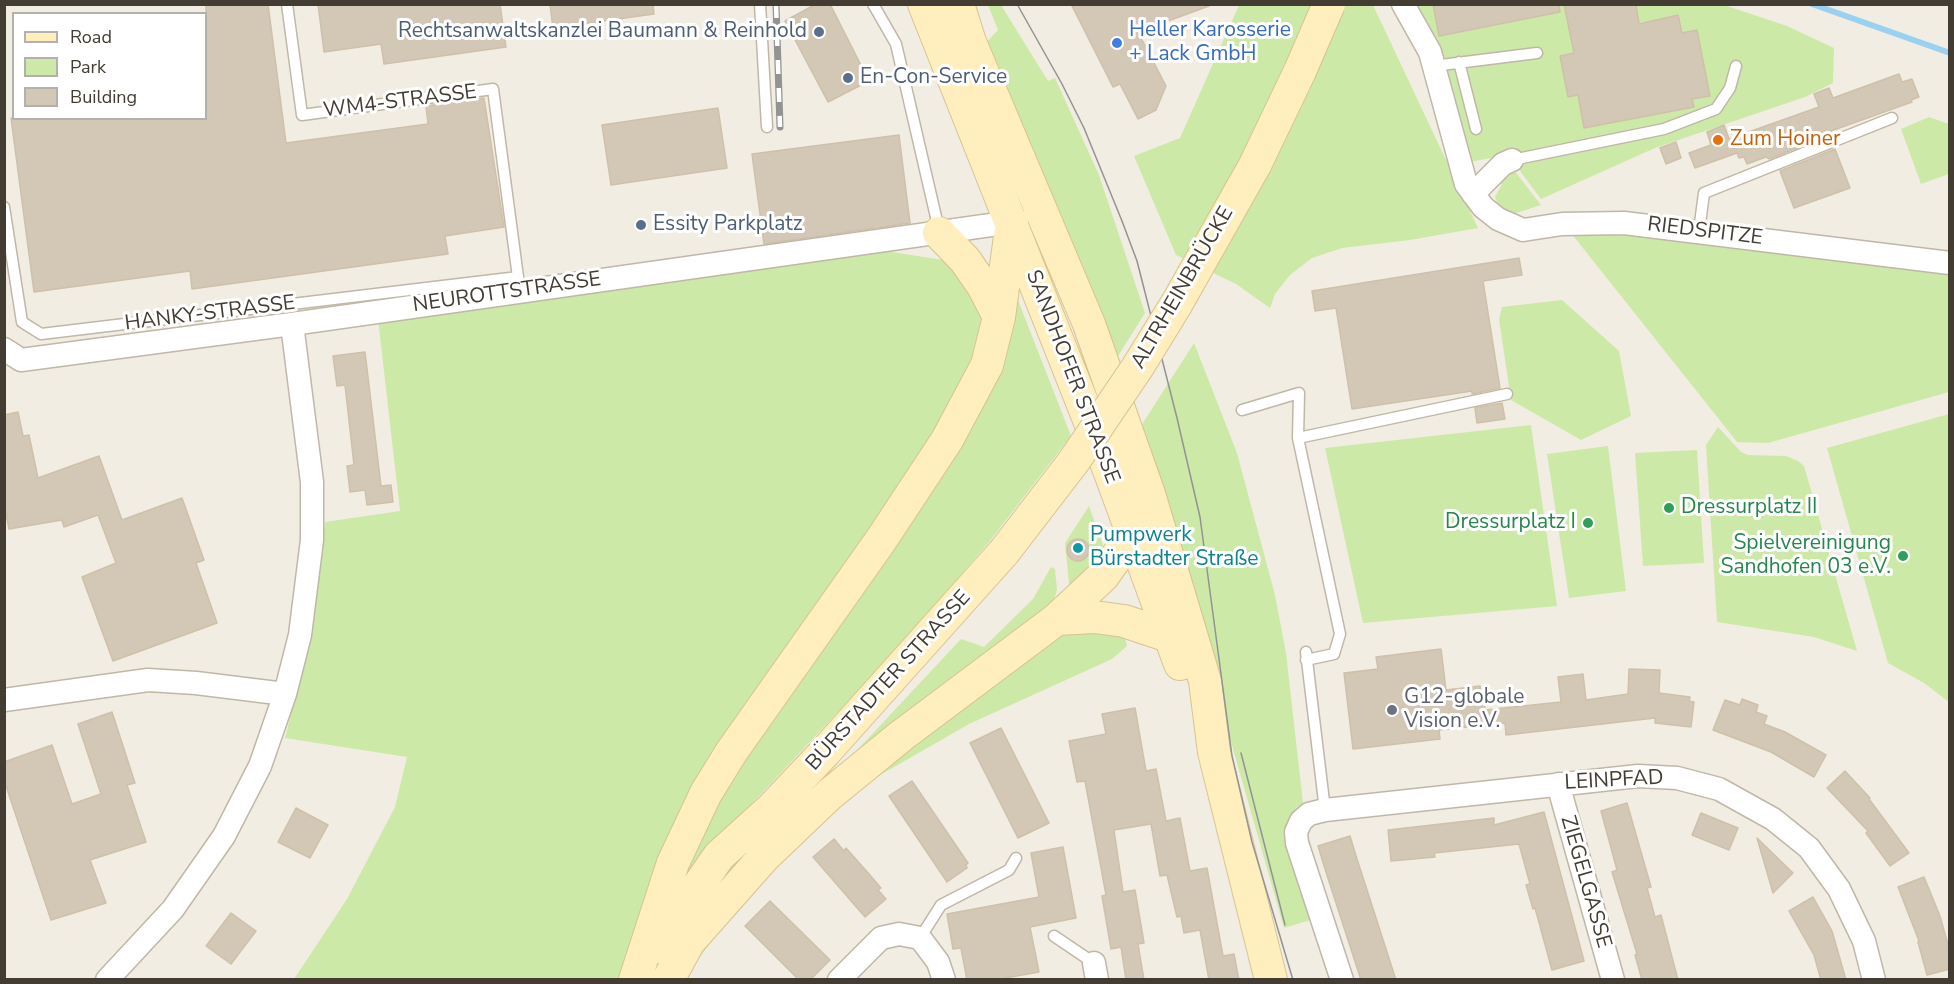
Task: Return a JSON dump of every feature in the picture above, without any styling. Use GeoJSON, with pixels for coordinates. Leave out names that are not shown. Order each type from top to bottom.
{"type":"FeatureCollection","features":[{"type":"Feature","properties":{"kind":"main road","name":"SANDHOFER STRASSE"},"geometry":{"type":"LineString","coordinates":[[924,4],[1109,470],[1214,752],[1271,980]]}},
{"type":"Feature","properties":{"kind":"main road","name":"SANDHOFER STRASSE"},"geometry":{"type":"LineString","coordinates":[[958,4],[970,42],[1089,324],[1149,494],[1205,681],[1214,752]]}},
{"type":"Feature","properties":{"kind":"main road","name":"ALTRHEINBRÜCKE"},"geometry":{"type":"LineString","coordinates":[[1004,552],[1074,461],[1137,368],[1177,303],[1254,165],[1300,71],[1329,4]]}},
{"type":"Feature","properties":{"kind":"main road"},"geometry":{"type":"LineString","coordinates":[[635,980],[673,862],[706,793],[732,751],[882,540],[947,440],[987,365],[999,317],[1012,222],[1041,210]]}},
{"type":"Feature","properties":{"kind":"main road"},"geometry":{"type":"LineString","coordinates":[[939,233],[965,260],[983,286],[999,317]]}},
{"type":"Feature","properties":{"kind":"main road"},"geometry":{"type":"LineString","coordinates":[[687,944],[764,857],[830,794],[910,730],[1057,619],[1103,576],[1131,534],[1149,494]]}},
{"type":"Feature","properties":{"kind":"main road","name":"BÜRSTADTER STRASSE"},"geometry":{"type":"LineString","coordinates":[[635,980],[669,926],[719,856],[772,808],[925,642],[1004,552]]}},
{"type":"Feature","properties":{"kind":"main road"},"geometry":{"type":"LineString","coordinates":[[1057,619],[1095,618],[1124,621],[1170,636]]}},
{"type":"Feature","properties":{"kind":"main road","name":"BÜRSTADTER STRASSE"},"geometry":{"type":"LineString","coordinates":[[668,980],[734,864],[772,808]]}},
{"type":"Feature","properties":{"kind":"street","name":"RIEDSPITZE"},"geometry":{"type":"LineString","coordinates":[[1403,4],[1430,52],[1466,184],[1483,207],[1498,219],[1523,230],[1562,224],[1624,223],[1950,263]]}},
{"type":"Feature","properties":{"kind":"street"},"geometry":{"type":"LineString","coordinates":[[1473,194],[1503,164],[1512,160]]}},
{"type":"Feature","properties":{"kind":"street","name":"NEUROTTSTRASSE"},"geometry":{"type":"LineString","coordinates":[[4,349],[21,360],[1012,222]]}},
{"type":"Feature","properties":{"kind":"street"},"geometry":{"type":"LineString","coordinates":[[107,980],[173,909],[224,836],[260,766],[285,694],[300,635],[312,540],[312,482],[292,324]]}},
{"type":"Feature","properties":{"kind":"street"},"geometry":{"type":"LineString","coordinates":[[4,700],[148,680],[196,683],[285,694]]}},
{"type":"Feature","properties":{"kind":"street","name":"LEINPFAD"},"geometry":{"type":"LineString","coordinates":[[1325,810],[1638,776],[1677,778],[1719,789],[1773,819],[1809,848],[1839,889],[1863,941],[1874,980]]}},
{"type":"Feature","properties":{"kind":"street","name":"ZIEGELGASSE"},"geometry":{"type":"LineString","coordinates":[[1558,784],[1612,980]]}},
{"type":"Feature","properties":{"kind":"street"},"geometry":{"type":"LineString","coordinates":[[1325,810],[1308,814],[1300,821],[1296,832],[1342,980]]}},
{"type":"Feature","properties":{"kind":"street"},"geometry":{"type":"LineString","coordinates":[[839,980],[881,938],[899,934],[920,938],[938,962],[944,980]]}},
{"type":"Feature","properties":{"kind":"lane","name":"WM4-STRASSE"},"geometry":{"type":"LineString","coordinates":[[287,4],[302,115],[493,89],[518,277]]}},
{"type":"Feature","properties":{"kind":"lane"},"geometry":{"type":"LineString","coordinates":[[760,4],[767,127]]}},
{"type":"Feature","properties":{"kind":"lane"},"geometry":{"type":"LineString","coordinates":[[873,4],[896,44],[939,233]]}},
{"type":"Feature","properties":{"kind":"lane"},"geometry":{"type":"LineString","coordinates":[[1433,66],[1536,53]]}},
{"type":"Feature","properties":{"kind":"lane"},"geometry":{"type":"LineString","coordinates":[[1459,62],[1476,129]]}},
{"type":"Feature","properties":{"kind":"lane"},"geometry":{"type":"LineString","coordinates":[[1512,160],[1664,129],[1716,109],[1730,88],[1736,66]]}},
{"type":"Feature","properties":{"kind":"lane"},"geometry":{"type":"LineString","coordinates":[[1699,231],[1704,193],[1892,118]]}},
{"type":"Feature","properties":{"kind":"lane","name":"HANKY-STRASSE"},"geometry":{"type":"LineString","coordinates":[[4,207],[22,322],[41,334],[518,277]]}},
{"type":"Feature","properties":{"kind":"lane"},"geometry":{"type":"LineString","coordinates":[[1242,410],[1299,393],[1298,438],[1340,634],[1334,654],[1306,656],[1325,810]]}},
{"type":"Feature","properties":{"kind":"lane"},"geometry":{"type":"LineString","coordinates":[[1298,438],[1507,394]]}},
{"type":"Feature","properties":{"kind":"lane"},"geometry":{"type":"LineString","coordinates":[[920,938],[941,904],[1010,870],[1016,858]]}},
{"type":"Feature","properties":{"kind":"lane"},"geometry":{"type":"LineString","coordinates":[[1054,936],[1095,971]]}},
{"type":"Feature","properties":{"kind":"green space"},"geometry":{"type":"Polygon","coordinates":[[[988,5],[1001,5],[1048,81],[1055,78],[1099,175],[1145,313],[1113,364],[985,44],[998,30],[988,5]]]}},
{"type":"Feature","properties":{"kind":"green space"},"geometry":{"type":"Polygon","coordinates":[[[1239,5],[1373,5],[1478,228],[1410,240],[1342,248],[1312,258],[1290,275],[1275,294],[1270,308],[1236,284],[1176,255],[1134,156],[1180,138],[1239,5]]]}},
{"type":"Feature","properties":{"kind":"green space"},"geometry":{"type":"Polygon","coordinates":[[[1412,5],[1724,5],[1787,26],[1834,48],[1833,83],[1805,97],[1655,148],[1541,199],[1508,155],[1469,162],[1412,5]]]}},
{"type":"Feature","properties":{"kind":"green space"},"geometry":{"type":"Polygon","coordinates":[[[1929,117],[1949,124],[1949,174],[1921,184],[1901,129],[1929,117]]]}},
{"type":"Feature","properties":{"kind":"green space"},"geometry":{"type":"Polygon","coordinates":[[[1513,169],[1541,205],[1507,216],[1495,197],[1501,186],[1501,174],[1513,169]]]}},
{"type":"Feature","properties":{"kind":"green space"},"geometry":{"type":"Polygon","coordinates":[[[1571,233],[1704,239],[1949,269],[1949,392],[1768,443],[1737,442],[1571,233]]]}},
{"type":"Feature","properties":{"kind":"green space"},"geometry":{"type":"Polygon","coordinates":[[[879,250],[956,262],[976,297],[983,329],[971,370],[936,434],[741,716],[620,979],[294,979],[347,899],[395,807],[407,757],[285,738],[311,633],[325,522],[400,511],[378,319],[879,250]]]}},
{"type":"Feature","properties":{"kind":"green space"},"geometry":{"type":"Polygon","coordinates":[[[1016,295],[1071,436],[989,542],[901,645],[727,830],[663,920],[688,847],[1016,295]]]}},
{"type":"Feature","properties":{"kind":"green space"},"geometry":{"type":"Polygon","coordinates":[[[1562,300],[1619,351],[1631,416],[1581,440],[1511,400],[1499,319],[1502,307],[1562,300]]]}},
{"type":"Feature","properties":{"kind":"green space"},"geometry":{"type":"Polygon","coordinates":[[[1194,343],[1237,453],[1275,595],[1286,653],[1303,803],[1295,809],[1287,829],[1317,918],[1284,928],[1141,426],[1194,343]]]}},
{"type":"Feature","properties":{"kind":"green space","name":"Spielvereinigung Sandhofen 03 e.V."},"geometry":{"type":"Polygon","coordinates":[[[1950,414],[1949,702],[1924,683],[1888,663],[1827,448],[1950,414]]]}},
{"type":"Feature","properties":{"kind":"green space"},"geometry":{"type":"Polygon","coordinates":[[[1531,425],[1557,606],[1363,623],[1325,448],[1531,425]]]}},
{"type":"Feature","properties":{"kind":"green space"},"geometry":{"type":"Polygon","coordinates":[[[1718,427],[1741,452],[1748,455],[1786,456],[1804,466],[1857,651],[1814,637],[1717,622],[1706,445],[1718,427]]]}},
{"type":"Feature","properties":{"kind":"green space","name":"Dressurplatz I"},"geometry":{"type":"Polygon","coordinates":[[[1608,446],[1626,591],[1569,598],[1547,454],[1608,446]]]}},
{"type":"Feature","properties":{"kind":"green space","name":"Dressurplatz II"},"geometry":{"type":"Polygon","coordinates":[[[1697,450],[1704,563],[1643,566],[1635,453],[1697,450]]]}},
{"type":"Feature","properties":{"kind":"green space"},"geometry":{"type":"Polygon","coordinates":[[[1089,506],[1107,556],[1070,593],[1065,543],[1089,506]]]}},
{"type":"Feature","properties":{"kind":"green space"},"geometry":{"type":"Polygon","coordinates":[[[1051,567],[1055,569],[1057,590],[1052,607],[818,792],[961,639],[984,647],[1033,599],[1051,567]]]}},
{"type":"Feature","properties":{"kind":"green space"},"geometry":{"type":"Polygon","coordinates":[[[1071,628],[1122,629],[1127,646],[1112,659],[969,724],[882,774],[841,803],[743,900],[683,979],[689,960],[801,828],[1071,628]]]}},
{"type":"Feature","properties":{"kind":"building"},"geometry":{"type":"Polygon","coordinates":[[[206,4],[268,4],[286,143],[428,124],[426,106],[484,98],[504,227],[445,236],[448,254],[192,289],[190,271],[34,292],[11,118],[12,120],[207,120],[206,4]]]}},
{"type":"Feature","properties":{"kind":"building"},"geometry":{"type":"Polygon","coordinates":[[[318,4],[500,4],[506,47],[384,64],[381,44],[324,52],[318,4]]]}},
{"type":"Feature","properties":{"kind":"building"},"geometry":{"type":"Polygon","coordinates":[[[550,4],[653,4],[654,14],[553,28],[550,4]]]}},
{"type":"Feature","properties":{"kind":"building"},"geometry":{"type":"Polygon","coordinates":[[[816,4],[830,4],[869,81],[828,102],[785,21],[816,4]]]}},
{"type":"Feature","properties":{"kind":"building","name":"Heller Karosserie + Lack GmbH"},"geometry":{"type":"Polygon","coordinates":[[[1071,4],[1209,4],[1209,6],[1138,32],[1166,86],[1156,110],[1138,119],[1120,84],[1113,87],[1071,4]]]}},
{"type":"Feature","properties":{"kind":"building"},"geometry":{"type":"Polygon","coordinates":[[[1433,4],[1559,4],[1560,12],[1439,36],[1433,4]]]}},
{"type":"Feature","properties":{"kind":"building"},"geometry":{"type":"Polygon","coordinates":[[[1564,4],[1636,4],[1639,24],[1678,15],[1682,33],[1697,30],[1710,96],[1692,99],[1694,107],[1584,128],[1578,95],[1568,97],[1560,56],[1574,53],[1564,4]]]}},
{"type":"Feature","properties":{"kind":"building"},"geometry":{"type":"Polygon","coordinates":[[[1899,74],[1902,82],[1912,79],[1919,97],[1911,100],[1912,102],[1831,131],[1830,135],[1769,159],[1766,157],[1747,164],[1744,157],[1739,158],[1737,153],[1695,168],[1689,153],[1711,145],[1707,132],[1724,125],[1729,139],[1819,107],[1814,94],[1829,88],[1833,98],[1899,74]]]}},
{"type":"Feature","properties":{"kind":"building"},"geometry":{"type":"Polygon","coordinates":[[[718,108],[727,168],[611,185],[602,125],[718,108]]]}},
{"type":"Feature","properties":{"kind":"building"},"geometry":{"type":"Polygon","coordinates":[[[899,135],[910,223],[764,244],[752,154],[899,135]]]}},
{"type":"Feature","properties":{"kind":"building"},"geometry":{"type":"Polygon","coordinates":[[[1676,142],[1681,158],[1666,164],[1660,148],[1676,142]]]}},
{"type":"Feature","properties":{"kind":"building"},"geometry":{"type":"Polygon","coordinates":[[[1835,149],[1850,188],[1794,208],[1780,171],[1835,149]]]}},
{"type":"Feature","properties":{"kind":"building"},"geometry":{"type":"Polygon","coordinates":[[[1519,258],[1522,275],[1483,281],[1500,388],[1472,394],[1472,391],[1352,409],[1336,308],[1315,311],[1312,291],[1519,258]]]}},
{"type":"Feature","properties":{"kind":"building"},"geometry":{"type":"Polygon","coordinates":[[[365,352],[381,486],[391,485],[393,502],[367,505],[365,490],[350,492],[347,466],[354,465],[345,385],[337,386],[333,356],[365,352]]]}},
{"type":"Feature","properties":{"kind":"building"},"geometry":{"type":"Polygon","coordinates":[[[1502,403],[1505,419],[1477,423],[1475,408],[1502,403]]]}},
{"type":"Feature","properties":{"kind":"building"},"geometry":{"type":"Polygon","coordinates":[[[18,412],[23,436],[29,435],[38,478],[99,456],[122,520],[182,498],[204,560],[196,563],[217,623],[113,661],[82,577],[116,563],[98,515],[64,527],[62,520],[9,529],[4,504],[4,415],[18,412]]]}},
{"type":"Feature","properties":{"kind":"building","name":"Pumpwerk Bürstadter Straße"},"geometry":{"type":"Polygon","coordinates":[[[1078,539],[1086,542],[1089,550],[1086,558],[1078,561],[1070,558],[1067,550],[1070,542],[1078,539]]]}},
{"type":"Feature","properties":{"kind":"building"},"geometry":{"type":"Polygon","coordinates":[[[1441,649],[1446,690],[1480,686],[1481,693],[1484,693],[1485,710],[1561,702],[1558,677],[1583,674],[1586,700],[1628,694],[1629,669],[1660,670],[1659,693],[1690,697],[1689,701],[1694,702],[1691,727],[1655,723],[1655,718],[1506,735],[1505,723],[1439,730],[1440,739],[1353,749],[1344,673],[1378,669],[1376,657],[1441,649]]]}},
{"type":"Feature","properties":{"kind":"building"},"geometry":{"type":"Polygon","coordinates":[[[1742,699],[1758,705],[1756,712],[1767,716],[1764,724],[1785,732],[1826,755],[1814,777],[1771,752],[1713,730],[1725,700],[1740,705],[1742,699]]]}},
{"type":"Feature","properties":{"kind":"building"},"geometry":{"type":"Polygon","coordinates":[[[1135,708],[1146,771],[1156,769],[1166,821],[1180,818],[1190,871],[1207,868],[1223,956],[1234,954],[1239,980],[1209,980],[1200,930],[1184,933],[1181,916],[1177,917],[1167,875],[1160,876],[1151,824],[1114,830],[1123,892],[1135,890],[1144,943],[1138,944],[1144,980],[1126,980],[1121,947],[1111,949],[1102,896],[1106,895],[1085,781],[1077,782],[1069,741],[1106,734],[1102,714],[1135,708]]]}},
{"type":"Feature","properties":{"kind":"building"},"geometry":{"type":"Polygon","coordinates":[[[112,712],[135,783],[127,785],[146,842],[90,860],[106,903],[51,920],[4,780],[4,762],[52,745],[72,804],[101,794],[78,724],[112,712]]]}},
{"type":"Feature","properties":{"kind":"building"},"geometry":{"type":"Polygon","coordinates":[[[1001,728],[1049,823],[1018,838],[970,743],[1001,728]]]}},
{"type":"Feature","properties":{"kind":"building"},"geometry":{"type":"Polygon","coordinates":[[[1845,771],[1870,798],[1909,853],[1890,866],[1866,833],[1868,831],[1827,788],[1845,771]]]}},
{"type":"Feature","properties":{"kind":"building"},"geometry":{"type":"Polygon","coordinates":[[[912,781],[968,863],[967,868],[947,882],[889,796],[912,781]]]}},
{"type":"Feature","properties":{"kind":"building"},"geometry":{"type":"Polygon","coordinates":[[[1627,803],[1651,887],[1647,888],[1655,917],[1661,915],[1678,980],[1642,980],[1635,955],[1637,954],[1612,872],[1617,870],[1601,811],[1627,803]]]}},
{"type":"Feature","properties":{"kind":"building"},"geometry":{"type":"Polygon","coordinates":[[[296,808],[328,825],[310,858],[278,842],[296,808]]]}},
{"type":"Feature","properties":{"kind":"building"},"geometry":{"type":"Polygon","coordinates":[[[1544,812],[1584,961],[1552,970],[1535,908],[1533,909],[1526,885],[1530,884],[1519,844],[1434,853],[1435,857],[1391,861],[1388,830],[1494,818],[1494,825],[1544,812]]]}},
{"type":"Feature","properties":{"kind":"building"},"geometry":{"type":"Polygon","coordinates":[[[1701,813],[1738,828],[1729,850],[1692,835],[1701,813]]]}},
{"type":"Feature","properties":{"kind":"building"},"geometry":{"type":"Polygon","coordinates":[[[1350,836],[1396,980],[1361,980],[1325,869],[1318,846],[1350,836]]]}},
{"type":"Feature","properties":{"kind":"building"},"geometry":{"type":"Polygon","coordinates":[[[1757,838],[1793,873],[1773,893],[1757,838]]]}},
{"type":"Feature","properties":{"kind":"building"},"geometry":{"type":"Polygon","coordinates":[[[834,839],[844,851],[846,848],[869,874],[881,888],[878,890],[886,899],[865,917],[813,857],[834,839]]]}},
{"type":"Feature","properties":{"kind":"building"},"geometry":{"type":"Polygon","coordinates":[[[1063,847],[1076,918],[1030,927],[1039,972],[994,980],[967,980],[961,948],[953,949],[947,914],[1039,897],[1031,853],[1063,847]]]}},
{"type":"Feature","properties":{"kind":"building"},"geometry":{"type":"Polygon","coordinates":[[[1924,877],[1940,916],[1950,952],[1950,969],[1927,975],[1919,941],[1898,887],[1924,877]]]}},
{"type":"Feature","properties":{"kind":"building"},"geometry":{"type":"Polygon","coordinates":[[[1813,897],[1832,931],[1846,980],[1821,980],[1814,955],[1789,911],[1813,897]]]}},
{"type":"Feature","properties":{"kind":"building"},"geometry":{"type":"Polygon","coordinates":[[[770,901],[830,960],[810,980],[799,980],[745,926],[770,901]]]}},
{"type":"Feature","properties":{"kind":"building"},"geometry":{"type":"Polygon","coordinates":[[[231,913],[256,931],[231,964],[206,946],[231,913]]]}},
{"type":"Feature","properties":{"kind":"waterway"},"geometry":{"type":"LineString","coordinates":[[1812,4],[1950,53]]}},
{"type":"Feature","properties":{"kind":"tram line"},"geometry":{"type":"LineString","coordinates":[[1017,4],[1084,128],[1137,261],[1200,517],[1232,756],[1252,842],[1293,980]]}},
{"type":"Feature","properties":{"kind":"tram line"},"geometry":{"type":"LineString","coordinates":[[1241,753],[1285,925]]}},
{"type":"Feature","properties":{"kind":"railway"},"geometry":{"type":"LineString","coordinates":[[776,4],[780,127]]}},
{"type":"Feature","properties":{"kind":"place","name":"Rechtsanwaltskanzlei Baumann & Reinhold"},"geometry":{"type":"Point","coordinates":[819,32]}},
{"type":"Feature","properties":{"kind":"place","name":"Heller Karosserie + Lack GmbH"},"geometry":{"type":"Point","coordinates":[1117,43]}},
{"type":"Feature","properties":{"kind":"place","name":"En-Con-Service"},"geometry":{"type":"Point","coordinates":[848,78]}},
{"type":"Feature","properties":{"kind":"place","name":"Zum Hoiner"},"geometry":{"type":"Point","coordinates":[1718,140]}},
{"type":"Feature","properties":{"kind":"place","name":"Essity Parkplatz"},"geometry":{"type":"Point","coordinates":[641,225]}},
{"type":"Feature","properties":{"kind":"place","name":"Dressurplatz II"},"geometry":{"type":"Point","coordinates":[1669,508]}},
{"type":"Feature","properties":{"kind":"place","name":"Dressurplatz I"},"geometry":{"type":"Point","coordinates":[1588,523]}},
{"type":"Feature","properties":{"kind":"place","name":"Pumpwerk Bürstadter Straße"},"geometry":{"type":"Point","coordinates":[1078,548]}},
{"type":"Feature","properties":{"kind":"place","name":"Spielvereinigung Sandhofen 03 e.V."},"geometry":{"type":"Point","coordinates":[1903,556]}},
{"type":"Feature","properties":{"kind":"place","name":"G12-globale Vision e.V."},"geometry":{"type":"Point","coordinates":[1392,710]}}]}
